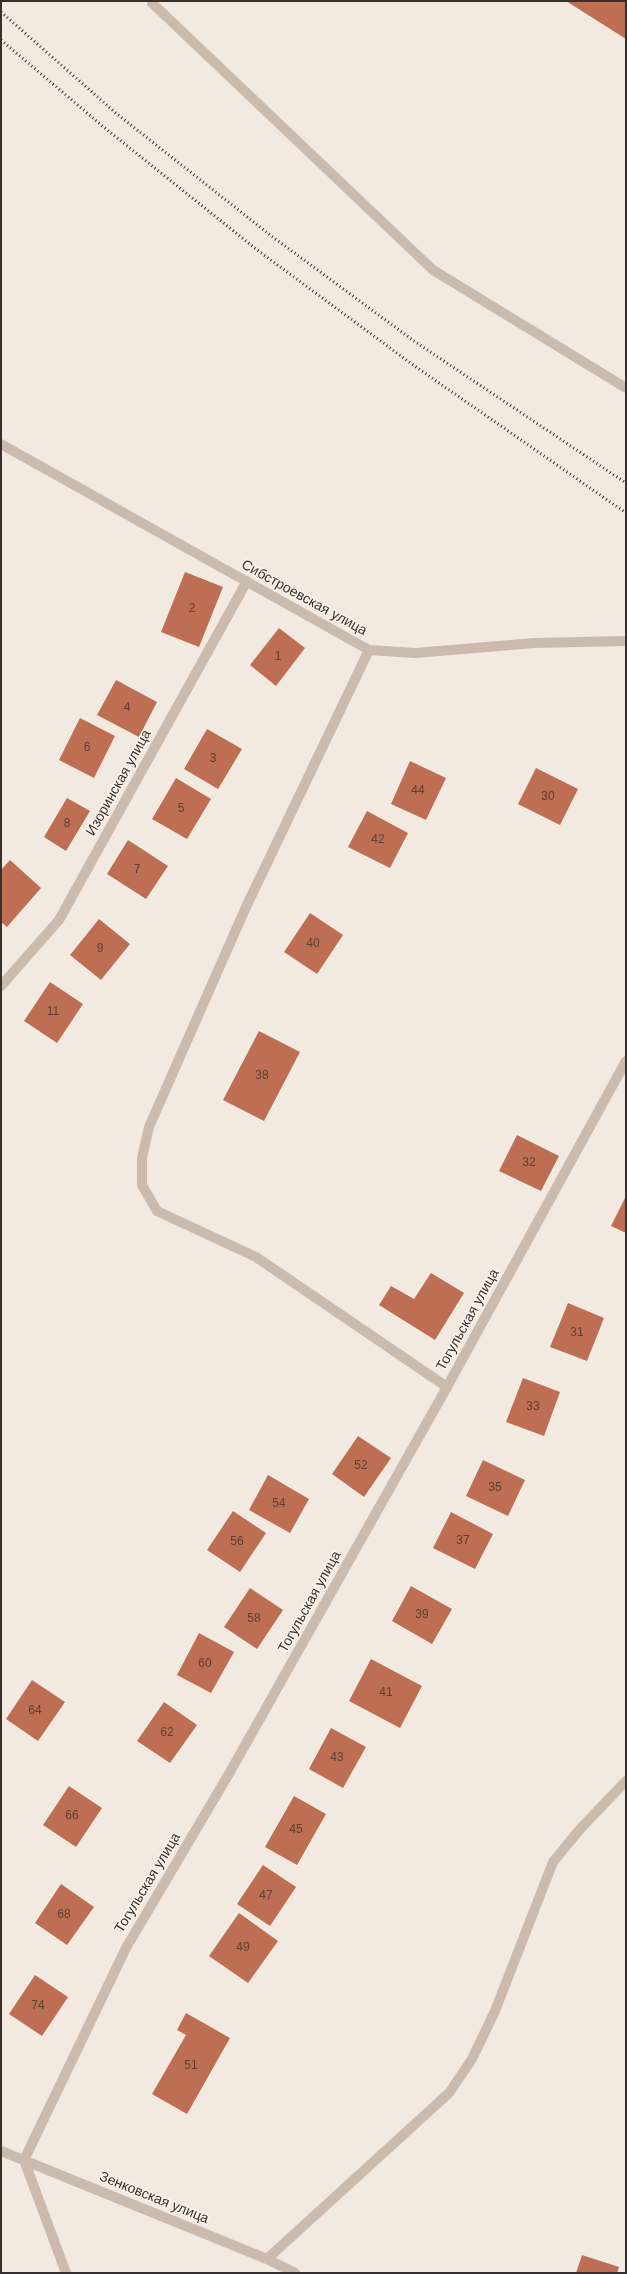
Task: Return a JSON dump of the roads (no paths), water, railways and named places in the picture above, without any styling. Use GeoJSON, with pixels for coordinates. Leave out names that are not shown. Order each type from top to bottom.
{"type":"FeatureCollection","features":[{"type":"Feature","properties":{"kind":"street"},"geometry":{"type":"LineString","coordinates":[[151,2],[433,270],[626,388]]}},
{"type":"Feature","properties":{"kind":"street","name":"Сибстроевская улица"},"geometry":{"type":"LineString","coordinates":[[1,444],[369,650],[415,653],[534,643],[626,641]]}},
{"type":"Feature","properties":{"kind":"street","name":"Изоринская улица"},"geometry":{"type":"LineString","coordinates":[[1,986],[59,920],[247,581]]}},
{"type":"Feature","properties":{"kind":"street"},"geometry":{"type":"LineString","coordinates":[[369,650],[246,907],[149,1128],[142,1158],[142,1185],[157,1211],[256,1257],[447,1387]]}},
{"type":"Feature","properties":{"kind":"street","name":"Тогульская улица"},"geometry":{"type":"LineString","coordinates":[[24,2160],[126,1948],[234,1765],[447,1387],[626,1061]]}},
{"type":"Feature","properties":{"kind":"street"},"geometry":{"type":"LineString","coordinates":[[267,2259],[449,2093],[472,2059],[495,2011],[553,1862],[581,1828],[626,1781]]}},
{"type":"Feature","properties":{"kind":"street","name":"Зенковская улица"},"geometry":{"type":"LineString","coordinates":[[1,2151],[267,2259],[295,2273]]}},
{"type":"Feature","properties":{"kind":"street"},"geometry":{"type":"LineString","coordinates":[[24,2160],[66,2273]]}},
{"type":"Feature","properties":{"kind":"railway"},"geometry":{"type":"LineString","coordinates":[[1,12],[117,114],[270,235],[414,341],[626,483]]}},
{"type":"Feature","properties":{"kind":"railway"},"geometry":{"type":"LineString","coordinates":[[1,40],[106,129],[256,249],[409,362],[626,513]]}}]}
